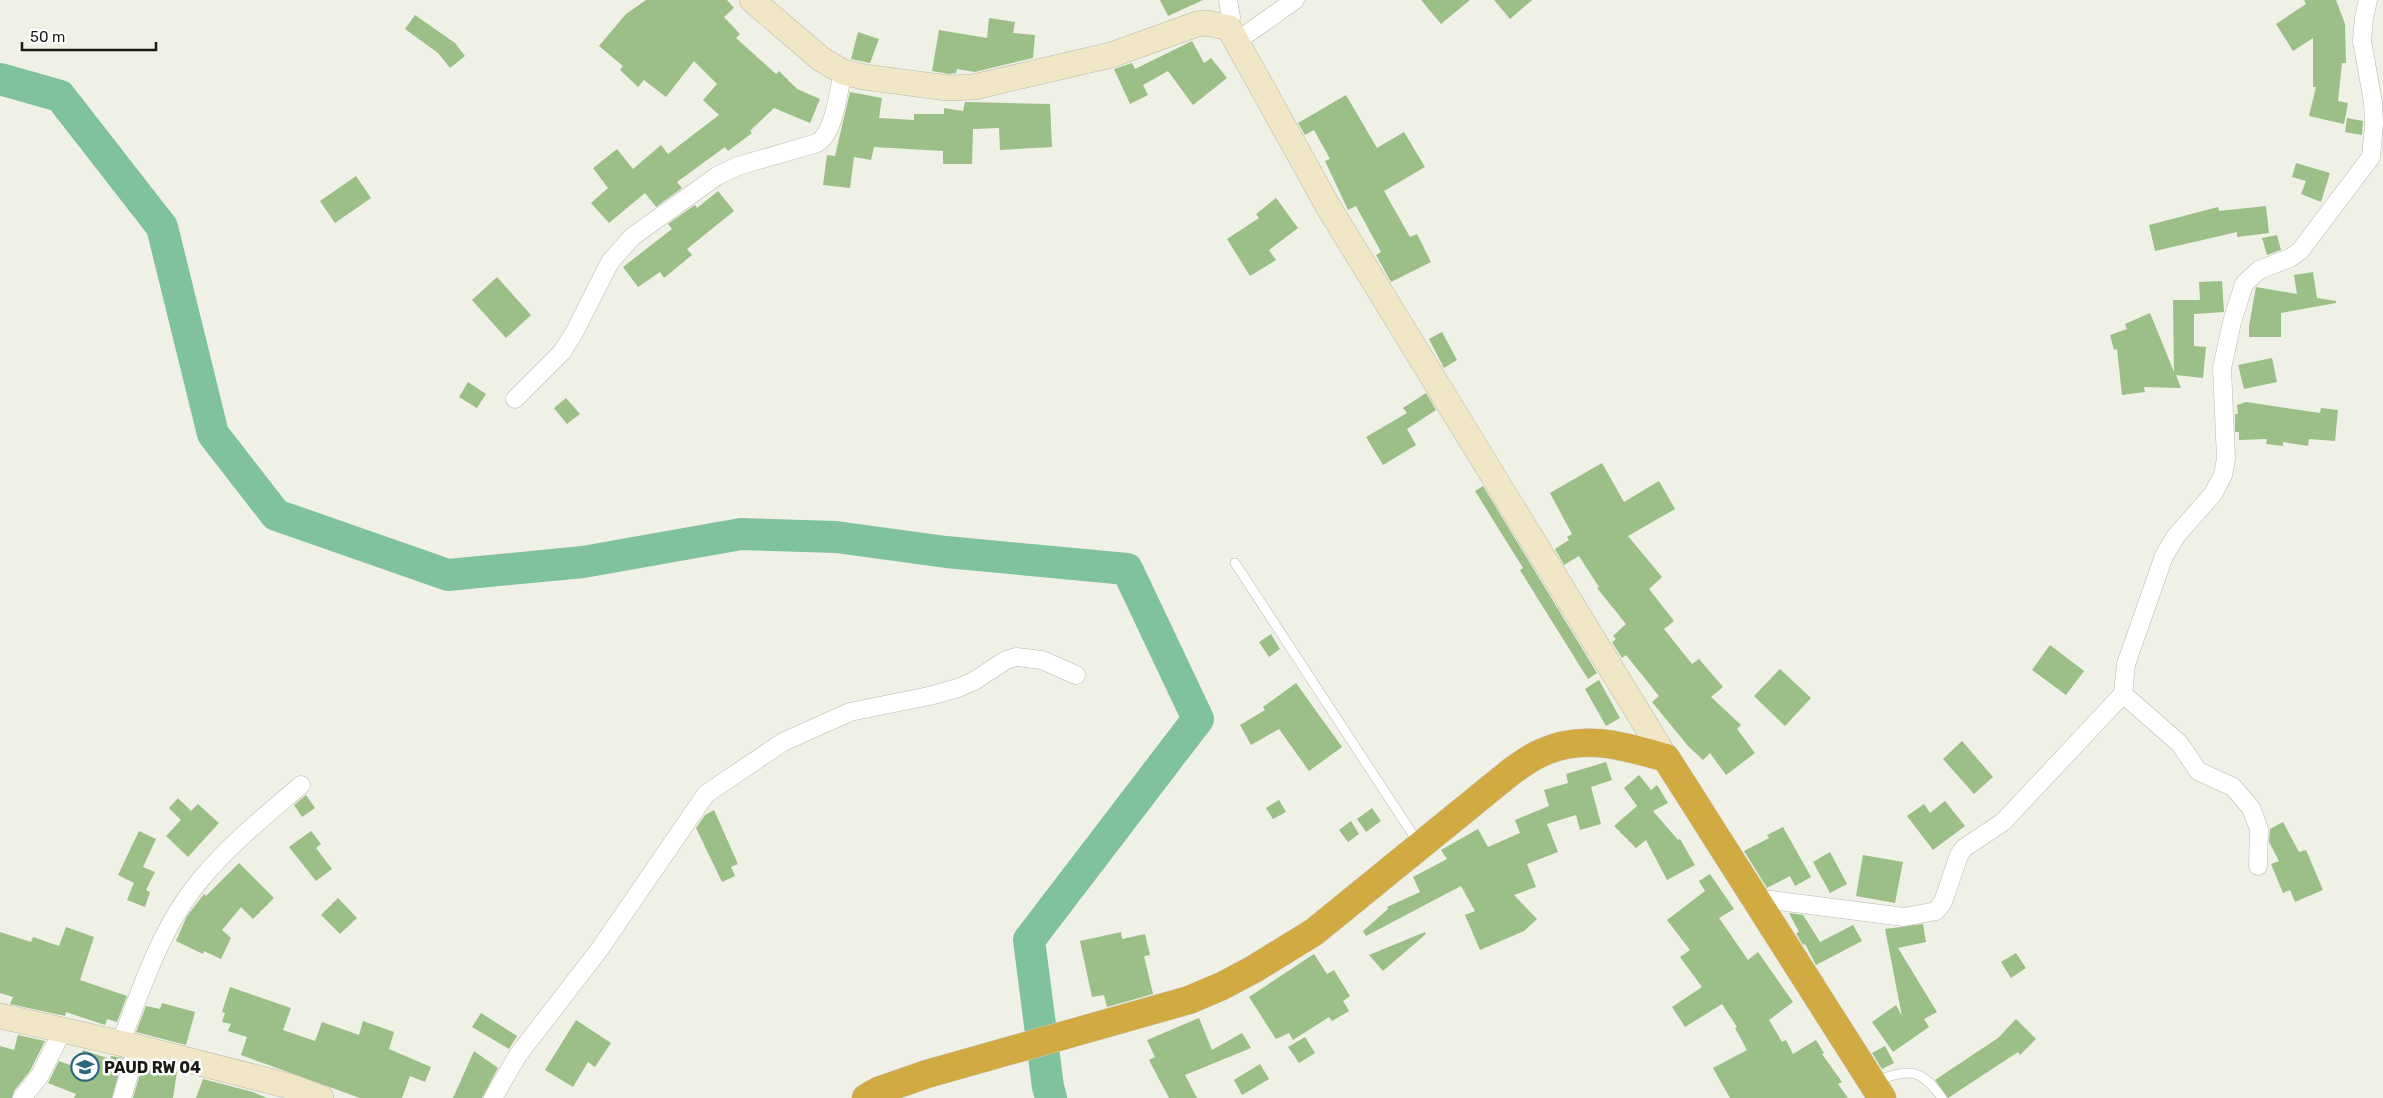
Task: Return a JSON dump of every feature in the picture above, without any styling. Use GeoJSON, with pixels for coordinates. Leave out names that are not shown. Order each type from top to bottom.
{"type":"FeatureCollection","features":[{"type":"Feature","properties":{"kind":"highway"},"geometry":{"type":"LineString","coordinates":[[866,1098],[878,1091],[927,1074],[1189,1000],[1254,969],[1314,932],[1512,771],[1542,752],[1569,744],[1597,741],[1666,758],[1877,1090]]}},
{"type":"Feature","properties":{"kind":"street"},"geometry":{"type":"LineString","coordinates":[[752,0],[821,59],[843,72],[864,77],[948,88],[974,87],[1111,55],[1197,24],[1207,23],[1233,34]]}},
{"type":"Feature","properties":{"kind":"street"},"geometry":{"type":"LineString","coordinates":[[1228,0],[1233,34],[1329,208],[1666,758]]}},
{"type":"Feature","properties":{"kind":"street"},"geometry":{"type":"LineString","coordinates":[[1233,34],[1295,0]]}},
{"type":"Feature","properties":{"kind":"street"},"geometry":{"type":"LineString","coordinates":[[1756,898],[1904,917],[1936,911],[1944,902],[1959,855],[1964,848],[2003,822],[2122,694],[2126,664],[2164,556],[2176,536],[2213,494],[2223,475],[2226,459],[2222,368],[2232,322],[2244,284],[2259,270],[2300,252],[2377,160],[2373,102],[2362,41],[2368,0]]}},
{"type":"Feature","properties":{"kind":"street"},"geometry":{"type":"LineString","coordinates":[[515,399],[562,352],[574,333],[610,262],[632,237],[717,176],[738,166],[817,142],[826,136],[832,120],[843,72]]}},
{"type":"Feature","properties":{"kind":"street"},"geometry":{"type":"LineString","coordinates":[[493,1098],[518,1055],[599,950],[706,794],[782,742],[850,712],[929,696],[958,688],[1006,660],[1016,657],[1042,660],[1076,675]]}},
{"type":"Feature","properties":{"kind":"street"},"geometry":{"type":"LineString","coordinates":[[2122,694],[2180,744],[2198,771],[2233,787],[2251,808],[2259,829],[2258,866]]}},
{"type":"Feature","properties":{"kind":"street"},"geometry":{"type":"LineString","coordinates":[[122,1098],[128,1046],[159,949],[174,918],[199,880],[230,847],[301,785]]}},
{"type":"Feature","properties":{"kind":"street"},"geometry":{"type":"LineString","coordinates":[[0,1016],[289,1086],[321,1098]]}},
{"type":"Feature","properties":{"kind":"street"},"geometry":{"type":"LineString","coordinates":[[22,1098],[39,1077],[63,1030]]}},
{"type":"Feature","properties":{"kind":"lane"},"geometry":{"type":"LineString","coordinates":[[1235,563],[1419,845]]}},
{"type":"Feature","properties":{"kind":"lane"},"geometry":{"type":"LineString","coordinates":[[1877,1090],[1902,1072],[1913,1073],[1922,1076],[1930,1082],[1942,1098]]}},
{"type":"Feature","properties":{"kind":"building"},"geometry":{"type":"Polygon","coordinates":[[[646,0],[727,0],[734,8],[724,17],[740,34],[736,38],[776,74],[779,71],[797,89],[820,99],[810,123],[774,108],[750,131],[752,133],[728,151],[725,147],[677,182],[682,188],[656,207],[645,193],[609,223],[591,203],[608,188],[593,168],[617,149],[633,169],[661,145],[668,154],[719,115],[703,100],[717,84],[694,61],[666,97],[644,80],[638,87],[620,70],[623,66],[599,46],[626,14],[646,0]]]}},
{"type":"Feature","properties":{"kind":"building"},"geometry":{"type":"Polygon","coordinates":[[[1160,0],[1203,0],[1168,16],[1160,0]]]}},
{"type":"Feature","properties":{"kind":"building"},"geometry":{"type":"Polygon","coordinates":[[[1421,0],[1470,0],[1441,24],[1421,0]]]}},
{"type":"Feature","properties":{"kind":"building"},"geometry":{"type":"Polygon","coordinates":[[[1494,0],[1532,0],[1510,19],[1494,0]]]}},
{"type":"Feature","properties":{"kind":"building"},"geometry":{"type":"Polygon","coordinates":[[[2304,0],[2336,0],[2345,24],[2346,63],[2342,63],[2338,101],[2348,103],[2344,124],[2309,116],[2316,87],[2313,87],[2313,38],[2293,51],[2276,24],[2306,4],[2304,0]]]}},
{"type":"Feature","properties":{"kind":"building"},"geometry":{"type":"Polygon","coordinates":[[[415,15],[455,43],[465,56],[450,68],[438,53],[405,29],[415,15]]]}},
{"type":"Feature","properties":{"kind":"building"},"geometry":{"type":"Polygon","coordinates":[[[989,18],[1015,22],[1013,33],[1035,35],[1033,58],[975,72],[957,69],[956,73],[949,74],[932,71],[939,30],[987,38],[989,18]]]}},
{"type":"Feature","properties":{"kind":"building"},"geometry":{"type":"Polygon","coordinates":[[[858,32],[879,39],[870,63],[851,59],[858,32]]]}},
{"type":"Feature","properties":{"kind":"building"},"geometry":{"type":"Polygon","coordinates":[[[1192,41],[1204,63],[1211,58],[1227,78],[1193,105],[1168,71],[1143,85],[1148,95],[1130,104],[1114,69],[1132,63],[1135,69],[1192,41]]]}},
{"type":"Feature","properties":{"kind":"building"},"geometry":{"type":"Polygon","coordinates":[[[850,92],[882,98],[879,118],[914,120],[914,114],[944,114],[944,108],[963,111],[965,102],[1050,104],[1052,147],[1000,150],[999,128],[973,129],[972,164],[943,164],[943,151],[874,147],[871,160],[854,157],[850,188],[823,185],[827,155],[835,156],[850,92]]]}},
{"type":"Feature","properties":{"kind":"building"},"geometry":{"type":"Polygon","coordinates":[[[1346,95],[1377,148],[1404,132],[1425,167],[1384,191],[1410,237],[1417,234],[1431,262],[1391,282],[1376,255],[1381,252],[1356,206],[1348,210],[1325,161],[1330,159],[1314,130],[1305,135],[1298,123],[1346,95]]]}},
{"type":"Feature","properties":{"kind":"building"},"geometry":{"type":"Polygon","coordinates":[[[2347,118],[2363,121],[2362,135],[2345,132],[2347,118]]]}},
{"type":"Feature","properties":{"kind":"building"},"geometry":{"type":"Polygon","coordinates":[[[2296,163],[2330,173],[2321,202],[2301,194],[2306,181],[2292,177],[2296,163]]]}},
{"type":"Feature","properties":{"kind":"building"},"geometry":{"type":"Polygon","coordinates":[[[356,176],[371,198],[335,223],[320,201],[356,176]]]}},
{"type":"Feature","properties":{"kind":"building"},"geometry":{"type":"Polygon","coordinates":[[[718,191],[734,211],[687,249],[692,255],[664,278],[660,272],[638,287],[623,267],[672,229],[668,224],[695,205],[697,208],[718,191]]]}},
{"type":"Feature","properties":{"kind":"building"},"geometry":{"type":"Polygon","coordinates":[[[1276,198],[1298,228],[1269,250],[1276,260],[1250,276],[1227,239],[1259,218],[1256,214],[1276,198]]]}},
{"type":"Feature","properties":{"kind":"building"},"geometry":{"type":"Polygon","coordinates":[[[2266,206],[2269,233],[2237,237],[2237,232],[2155,251],[2149,225],[2218,207],[2219,211],[2266,206]]]}},
{"type":"Feature","properties":{"kind":"building"},"geometry":{"type":"Polygon","coordinates":[[[2277,235],[2281,250],[2267,255],[2262,238],[2277,235]]]}},
{"type":"Feature","properties":{"kind":"building"},"geometry":{"type":"Polygon","coordinates":[[[2313,272],[2317,298],[2336,301],[2336,303],[2281,313],[2281,337],[2249,337],[2249,326],[2256,287],[2297,294],[2294,275],[2313,272]]]}},
{"type":"Feature","properties":{"kind":"building"},"geometry":{"type":"Polygon","coordinates":[[[497,277],[531,315],[506,338],[472,300],[497,277]]]}},
{"type":"Feature","properties":{"kind":"building"},"geometry":{"type":"Polygon","coordinates":[[[2222,281],[2224,312],[2194,314],[2194,346],[2206,347],[2203,378],[2176,375],[2181,388],[2144,387],[2145,392],[2122,395],[2117,349],[2114,350],[2110,335],[2127,329],[2125,324],[2150,313],[2174,372],[2173,300],[2200,300],[2199,282],[2222,281]]]}},
{"type":"Feature","properties":{"kind":"building"},"geometry":{"type":"Polygon","coordinates":[[[1442,332],[1457,360],[1444,368],[1429,339],[1442,332]]]}},
{"type":"Feature","properties":{"kind":"building"},"geometry":{"type":"Polygon","coordinates":[[[2272,358],[2277,382],[2244,389],[2238,365],[2272,358]]]}},
{"type":"Feature","properties":{"kind":"building"},"geometry":{"type":"Polygon","coordinates":[[[468,382],[486,394],[477,408],[459,397],[468,382]]]}},
{"type":"Feature","properties":{"kind":"building"},"geometry":{"type":"Polygon","coordinates":[[[1426,393],[1436,410],[1407,429],[1416,445],[1383,465],[1366,437],[1407,413],[1403,408],[1426,393]]]}},
{"type":"Feature","properties":{"kind":"building"},"geometry":{"type":"Polygon","coordinates":[[[566,398],[580,414],[567,424],[554,408],[566,398]]]}},
{"type":"Feature","properties":{"kind":"building"},"geometry":{"type":"Polygon","coordinates":[[[2246,402],[2320,413],[2321,408],[2338,410],[2335,441],[2309,439],[2308,446],[2283,442],[2283,446],[2266,444],[2267,439],[2239,440],[2239,432],[2235,432],[2235,414],[2238,414],[2237,405],[2246,402]]]}},
{"type":"Feature","properties":{"kind":"building"},"geometry":{"type":"Polygon","coordinates":[[[1602,463],[1624,502],[1659,481],[1675,509],[1628,536],[1662,577],[1649,589],[1674,621],[1664,629],[1692,664],[1699,659],[1723,687],[1711,697],[1741,725],[1737,729],[1755,753],[1726,775],[1710,753],[1703,760],[1688,746],[1652,702],[1659,696],[1626,655],[1622,658],[1612,642],[1616,639],[1613,636],[1626,624],[1597,588],[1599,587],[1579,556],[1564,565],[1555,549],[1569,540],[1567,537],[1572,534],[1550,493],[1602,463]]]}},
{"type":"Feature","properties":{"kind":"building"},"geometry":{"type":"Polygon","coordinates":[[[1483,486],[1597,673],[1588,679],[1520,570],[1523,568],[1475,491],[1483,486]]]}},
{"type":"Feature","properties":{"kind":"building"},"geometry":{"type":"Polygon","coordinates":[[[1271,634],[1280,649],[1269,657],[1259,642],[1271,634]]]}},
{"type":"Feature","properties":{"kind":"building"},"geometry":{"type":"Polygon","coordinates":[[[2050,645],[2084,671],[2066,695],[2032,670],[2050,645]]]}},
{"type":"Feature","properties":{"kind":"building"},"geometry":{"type":"Polygon","coordinates":[[[1780,669],[1811,698],[1785,726],[1754,696],[1780,669]]]}},
{"type":"Feature","properties":{"kind":"building"},"geometry":{"type":"Polygon","coordinates":[[[1599,680],[1620,718],[1606,726],[1585,689],[1599,680]]]}},
{"type":"Feature","properties":{"kind":"building"},"geometry":{"type":"Polygon","coordinates":[[[1296,683],[1342,747],[1309,771],[1279,729],[1251,745],[1240,725],[1265,710],[1263,707],[1296,683]]]}},
{"type":"Feature","properties":{"kind":"building"},"geometry":{"type":"Polygon","coordinates":[[[1962,741],[1993,777],[1974,794],[1943,759],[1962,741]]]}},
{"type":"Feature","properties":{"kind":"building"},"geometry":{"type":"Polygon","coordinates":[[[1606,762],[1612,780],[1591,787],[1601,824],[1580,830],[1576,815],[1547,824],[1558,852],[1527,864],[1536,887],[1514,895],[1537,919],[1524,931],[1480,950],[1465,915],[1475,911],[1461,886],[1366,936],[1363,931],[1388,909],[1387,907],[1420,892],[1413,877],[1447,859],[1441,850],[1478,829],[1488,847],[1520,833],[1515,820],[1549,806],[1544,790],[1568,783],[1566,774],[1606,762]]]}},
{"type":"Feature","properties":{"kind":"building"},"geometry":{"type":"Polygon","coordinates":[[[1639,775],[1651,790],[1657,785],[1668,803],[1653,811],[1678,840],[1680,839],[1695,865],[1667,880],[1646,840],[1636,848],[1614,826],[1637,806],[1624,788],[1639,775]]]}},
{"type":"Feature","properties":{"kind":"building"},"geometry":{"type":"Polygon","coordinates":[[[306,795],[315,808],[302,817],[294,805],[306,795]]]}},
{"type":"Feature","properties":{"kind":"building"},"geometry":{"type":"Polygon","coordinates":[[[178,798],[191,811],[198,804],[219,823],[188,857],[166,836],[181,820],[169,808],[178,798]]]}},
{"type":"Feature","properties":{"kind":"building"},"geometry":{"type":"Polygon","coordinates":[[[1279,800],[1286,812],[1273,819],[1266,808],[1279,800]]]}},
{"type":"Feature","properties":{"kind":"building"},"geometry":{"type":"Polygon","coordinates":[[[1945,801],[1965,826],[1933,850],[1907,816],[1924,804],[1930,813],[1945,801]]]}},
{"type":"Feature","properties":{"kind":"building"},"geometry":{"type":"Polygon","coordinates":[[[1372,808],[1381,821],[1366,832],[1357,819],[1372,808]]]}},
{"type":"Feature","properties":{"kind":"building"},"geometry":{"type":"Polygon","coordinates":[[[714,810],[738,864],[731,867],[735,876],[722,882],[696,828],[705,815],[714,810]]]}},
{"type":"Feature","properties":{"kind":"building"},"geometry":{"type":"Polygon","coordinates":[[[1351,821],[1359,834],[1348,842],[1339,830],[1351,821]]]}},
{"type":"Feature","properties":{"kind":"building"},"geometry":{"type":"Polygon","coordinates":[[[2283,822],[2299,852],[2306,850],[2323,890],[2295,902],[2290,890],[2283,893],[2271,864],[2279,861],[2269,842],[2270,829],[2283,822]]]}},
{"type":"Feature","properties":{"kind":"building"},"geometry":{"type":"Polygon","coordinates":[[[1783,827],[1811,877],[1795,886],[1790,876],[1767,888],[1744,851],[1769,838],[1767,835],[1783,827]]]}},
{"type":"Feature","properties":{"kind":"building"},"geometry":{"type":"Polygon","coordinates":[[[139,831],[156,839],[143,867],[155,872],[146,890],[150,892],[145,907],[127,900],[134,883],[118,875],[139,831]]]}},
{"type":"Feature","properties":{"kind":"building"},"geometry":{"type":"Polygon","coordinates":[[[311,831],[321,844],[316,848],[332,869],[316,881],[289,847],[311,831]]]}},
{"type":"Feature","properties":{"kind":"building"},"geometry":{"type":"Polygon","coordinates":[[[1830,852],[1847,884],[1830,893],[1813,862],[1830,852]]]}},
{"type":"Feature","properties":{"kind":"building"},"geometry":{"type":"Polygon","coordinates":[[[1863,855],[1903,862],[1895,903],[1856,896],[1863,855]]]}},
{"type":"Feature","properties":{"kind":"building"},"geometry":{"type":"Polygon","coordinates":[[[239,863],[274,898],[253,919],[241,907],[222,930],[231,938],[221,959],[204,951],[203,954],[176,941],[187,916],[204,894],[206,896],[239,863]]]}},
{"type":"Feature","properties":{"kind":"building"},"geometry":{"type":"Polygon","coordinates":[[[1710,874],[1734,909],[1719,918],[1748,960],[1758,952],[1793,1002],[1769,1020],[1782,1042],[1786,1040],[1793,1054],[1816,1040],[1824,1053],[1822,1054],[1842,1082],[1838,1084],[1848,1098],[1730,1098],[1713,1068],[1747,1050],[1735,1028],[1737,1027],[1722,1004],[1685,1027],[1672,1007],[1702,987],[1680,957],[1690,950],[1667,920],[1705,891],[1699,881],[1710,874]]]}},
{"type":"Feature","properties":{"kind":"building"},"geometry":{"type":"Polygon","coordinates":[[[338,898],[357,918],[340,934],[321,915],[338,898]]]}},
{"type":"Feature","properties":{"kind":"building"},"geometry":{"type":"Polygon","coordinates":[[[1789,913],[1803,915],[1820,942],[1853,925],[1862,941],[1816,965],[1805,944],[1803,945],[1796,933],[1799,932],[1789,913]]]}},
{"type":"Feature","properties":{"kind":"building"},"geometry":{"type":"Polygon","coordinates":[[[1923,924],[1926,942],[1898,948],[1937,1012],[1924,1019],[1929,1027],[1893,1052],[1872,1022],[1896,1005],[1902,1016],[1885,929],[1923,924]]]}},
{"type":"Feature","properties":{"kind":"building"},"geometry":{"type":"Polygon","coordinates":[[[66,927],[94,937],[80,980],[127,996],[117,1022],[107,1019],[105,1025],[66,1012],[65,1016],[10,1004],[13,997],[0,993],[0,932],[31,942],[33,937],[59,946],[66,927]]]}},
{"type":"Feature","properties":{"kind":"building"},"geometry":{"type":"Polygon","coordinates":[[[1121,932],[1122,939],[1145,934],[1150,955],[1144,956],[1153,994],[1107,1007],[1104,995],[1092,997],[1080,941],[1121,932]]]}},
{"type":"Feature","properties":{"kind":"building"},"geometry":{"type":"Polygon","coordinates":[[[1425,932],[1426,934],[1383,971],[1369,955],[1425,932]]]}},
{"type":"Feature","properties":{"kind":"building"},"geometry":{"type":"Polygon","coordinates":[[[2016,953],[2026,968],[2011,978],[2001,962],[2016,953]]]}},
{"type":"Feature","properties":{"kind":"building"},"geometry":{"type":"Polygon","coordinates":[[[1314,954],[1327,974],[1334,970],[1350,996],[1343,1001],[1349,1011],[1332,1021],[1329,1017],[1293,1040],[1289,1033],[1276,1039],[1249,997],[1314,954]]]}},
{"type":"Feature","properties":{"kind":"building"},"geometry":{"type":"Polygon","coordinates":[[[230,987],[291,1008],[283,1030],[315,1041],[322,1022],[359,1035],[363,1021],[394,1032],[389,1049],[431,1067],[425,1082],[410,1076],[402,1098],[360,1098],[241,1055],[247,1037],[228,1031],[231,1024],[222,1022],[225,1013],[222,1012],[230,987]]]}},
{"type":"Feature","properties":{"kind":"building"},"geometry":{"type":"Polygon","coordinates":[[[162,1003],[195,1012],[186,1045],[136,1032],[146,1006],[160,1009],[162,1003]]]}},
{"type":"Feature","properties":{"kind":"building"},"geometry":{"type":"Polygon","coordinates":[[[481,1013],[517,1036],[509,1049],[472,1027],[481,1013]]]}},
{"type":"Feature","properties":{"kind":"building"},"geometry":{"type":"Polygon","coordinates":[[[1199,1018],[1212,1050],[1242,1033],[1251,1048],[1185,1075],[1197,1098],[1169,1098],[1149,1060],[1155,1057],[1147,1040],[1199,1018]]]}},
{"type":"Feature","properties":{"kind":"building"},"geometry":{"type":"Polygon","coordinates":[[[2016,1019],[2036,1039],[2020,1055],[2018,1052],[1948,1098],[1935,1080],[1998,1038],[2016,1019]]]}},
{"type":"Feature","properties":{"kind":"building"},"geometry":{"type":"Polygon","coordinates":[[[576,1020],[611,1043],[595,1067],[588,1062],[573,1087],[545,1070],[576,1020]]]}},
{"type":"Feature","properties":{"kind":"building"},"geometry":{"type":"Polygon","coordinates":[[[18,1035],[45,1041],[30,1071],[14,1091],[12,1098],[0,1098],[0,1046],[14,1050],[18,1035]]]}},
{"type":"Feature","properties":{"kind":"building"},"geometry":{"type":"Polygon","coordinates":[[[1305,1037],[1315,1053],[1299,1063],[1288,1047],[1305,1037]]]}},
{"type":"Feature","properties":{"kind":"building"},"geometry":{"type":"Polygon","coordinates":[[[1885,1046],[1894,1063],[1882,1069],[1872,1053],[1885,1046]]]}},
{"type":"Feature","properties":{"kind":"building"},"geometry":{"type":"Polygon","coordinates":[[[83,1050],[110,1059],[111,1056],[123,1058],[112,1098],[74,1098],[76,1094],[48,1083],[59,1061],[78,1068],[83,1050]]]}},
{"type":"Feature","properties":{"kind":"building"},"geometry":{"type":"Polygon","coordinates":[[[474,1051],[498,1068],[482,1098],[453,1098],[474,1051]]]}},
{"type":"Feature","properties":{"kind":"building"},"geometry":{"type":"Polygon","coordinates":[[[143,1063],[177,1072],[173,1098],[133,1098],[143,1063]]]}},
{"type":"Feature","properties":{"kind":"building"},"geometry":{"type":"Polygon","coordinates":[[[1260,1064],[1269,1079],[1242,1095],[1234,1080],[1260,1064]]]}},
{"type":"Feature","properties":{"kind":"building"},"geometry":{"type":"Polygon","coordinates":[[[203,1079],[253,1092],[267,1098],[196,1098],[203,1079]]]}},
{"type":"Feature","properties":{"kind":"waterway"},"geometry":{"type":"LineString","coordinates":[[0,79],[60,96],[162,227],[213,434],[276,515],[448,575],[583,562],[741,534],[836,537],[946,552],[1127,569],[1198,719],[1029,940],[1051,1098]]}},
{"type":"Feature","properties":{"kind":"place","name":"PAUD RW 04"},"geometry":{"type":"Point","coordinates":[85,1067]}}]}
